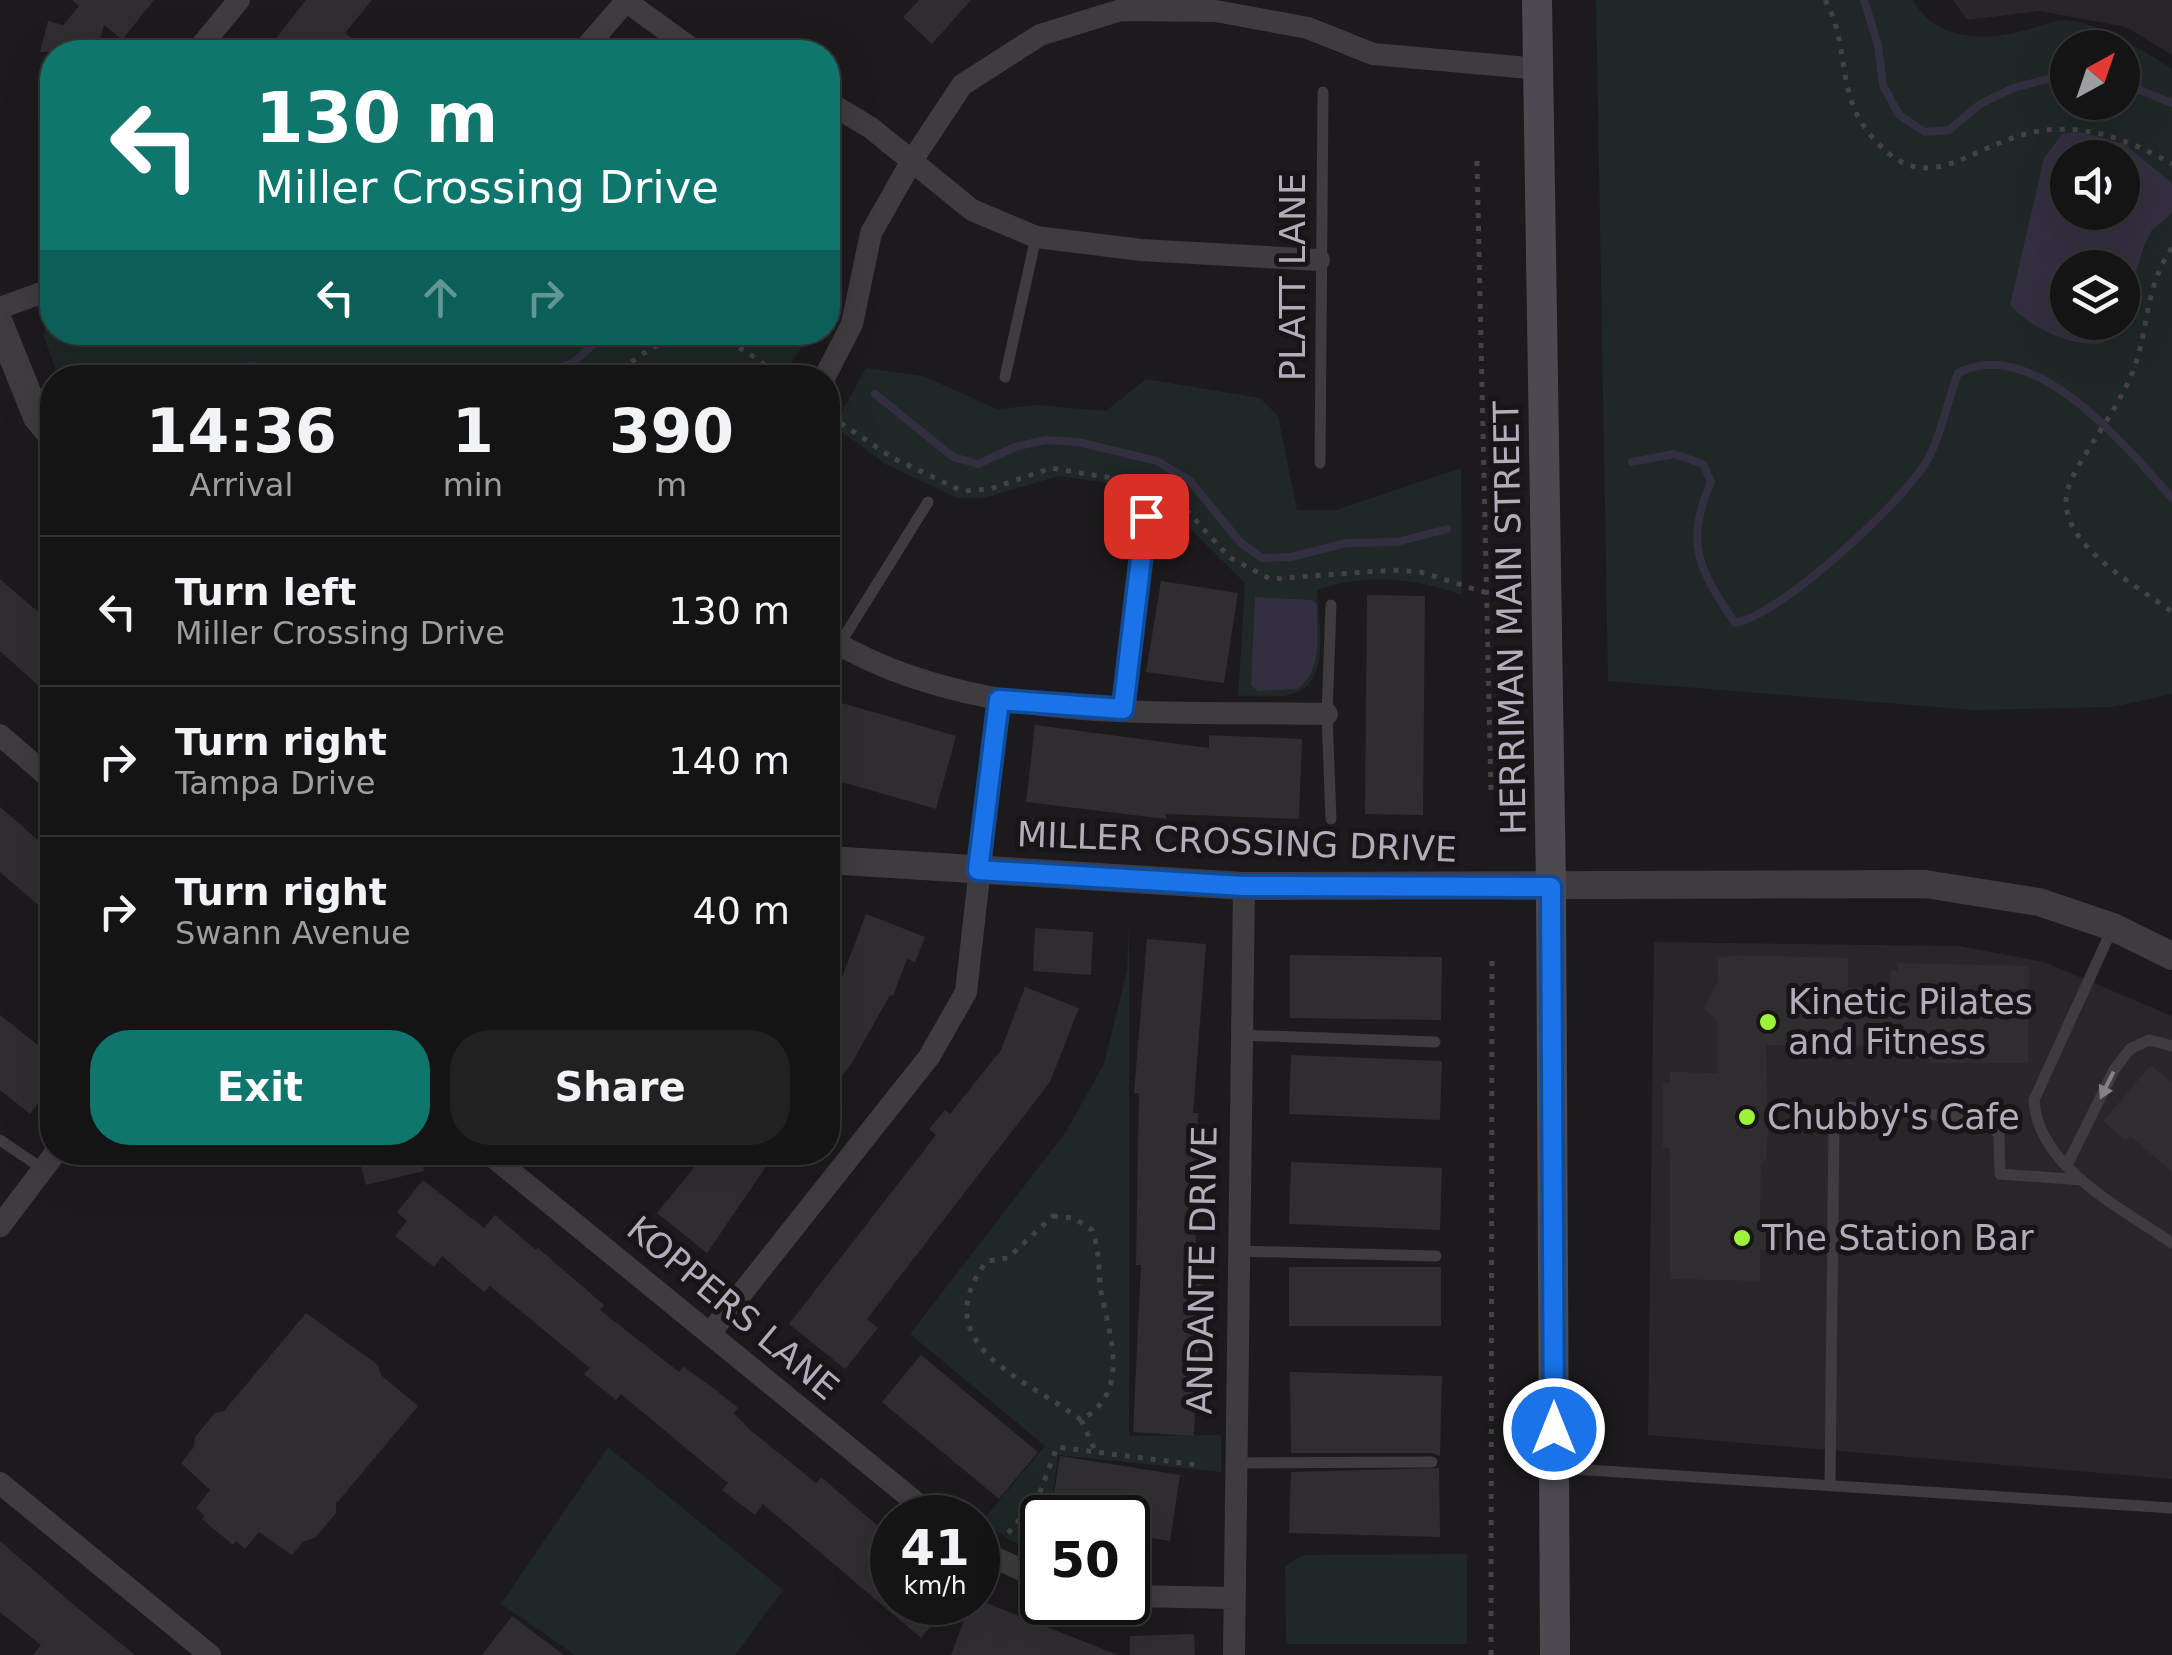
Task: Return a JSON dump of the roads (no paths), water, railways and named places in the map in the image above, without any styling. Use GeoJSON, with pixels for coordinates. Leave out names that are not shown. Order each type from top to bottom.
{"type":"FeatureCollection","features":[{"type":"Feature","properties":{"kind":"main road","name":"HERRIMAN MAIN STREET"},"geometry":{"type":"LineString","coordinates":[[1538,0],[1551,887],[1555,1655]]}},
{"type":"Feature","properties":{"kind":"street"},"geometry":{"type":"LineString","coordinates":[[206,40],[239,0]]}},
{"type":"Feature","properties":{"kind":"street"},"geometry":{"type":"LineString","coordinates":[[592,40],[626,0],[680,40]]}},
{"type":"Feature","properties":{"kind":"street"},"geometry":{"type":"LineString","coordinates":[[831,365],[852,324],[870,233],[913,160],[962,85],[1040,35],[1122,10],[1216,6],[1308,28],[1373,54],[1539,69]]}},
{"type":"Feature","properties":{"kind":"street"},"geometry":{"type":"LineString","coordinates":[[840,110],[913,160],[972,210],[1036,237],[1140,250],[1320,260]]}},
{"type":"Feature","properties":{"kind":"street"},"geometry":{"type":"LineString","coordinates":[[0,308],[40,293]]}},
{"type":"Feature","properties":{"kind":"street"},"geometry":{"type":"LineString","coordinates":[[0,325],[40,420]]}},
{"type":"Feature","properties":{"kind":"street"},"geometry":{"type":"LineString","coordinates":[[840,644],[919,682],[999,700],[1123,709],[1327,714]]}},
{"type":"Feature","properties":{"kind":"street"},"geometry":{"type":"LineString","coordinates":[[710,1332],[928,1057],[966,992],[999,700]]}},
{"type":"Feature","properties":{"kind":"street"},"geometry":{"type":"LineString","coordinates":[[0,735],[40,770]]}},
{"type":"Feature","properties":{"kind":"street","name":"MILLER CROSSING DRIVE"},"geometry":{"type":"LineString","coordinates":[[840,861],[1244,886],[1926,884],[2020,898],[2112,927],[2172,956]]}},
{"type":"Feature","properties":{"kind":"street","name":"ANDANTE DRIVE"},"geometry":{"type":"LineString","coordinates":[[1234,1655],[1239,1035],[1244,886]]}},
{"type":"Feature","properties":{"kind":"street"},"geometry":{"type":"LineString","coordinates":[[0,1226],[46,1165]]}},
{"type":"Feature","properties":{"kind":"street","name":"KOPPERS LANE"},"geometry":{"type":"LineString","coordinates":[[503,1165],[906,1495]]}},
{"type":"Feature","properties":{"kind":"street"},"geometry":{"type":"LineString","coordinates":[[0,1482],[210,1655]]}},
{"type":"Feature","properties":{"kind":"street"},"geometry":{"type":"LineString","coordinates":[[1150,1596],[1233,1598]]}},
{"type":"Feature","properties":{"kind":"lane","name":"PLATT LANE"},"geometry":{"type":"LineString","coordinates":[[1320,463],[1323,92]]}},
{"type":"Feature","properties":{"kind":"lane"},"geometry":{"type":"LineString","coordinates":[[1005,377],[1036,237]]}},
{"type":"Feature","properties":{"kind":"lane"},"geometry":{"type":"LineString","coordinates":[[840,632],[928,502]]}},
{"type":"Feature","properties":{"kind":"lane"},"geometry":{"type":"LineString","coordinates":[[1123,709],[1146,516]]}},
{"type":"Feature","properties":{"kind":"lane"},"geometry":{"type":"LineString","coordinates":[[1331,605],[1327,714],[1331,819]]}},
{"type":"Feature","properties":{"kind":"lane"},"geometry":{"type":"LineString","coordinates":[[2112,927],[2034,1100],[2035,1124],[2082,1180],[2172,1243]]}},
{"type":"Feature","properties":{"kind":"lane"},"geometry":{"type":"LineString","coordinates":[[1239,1035],[1436,1042]]}},
{"type":"Feature","properties":{"kind":"lane"},"geometry":{"type":"LineString","coordinates":[[2068,1165],[2122,1058],[2149,1040],[2172,1046]]}},
{"type":"Feature","properties":{"kind":"lane"},"geometry":{"type":"LineString","coordinates":[[1830,1485],[1834,1120],[1845,1107],[1982,1119],[1999,1134],[2000,1174],[2082,1180]]}},
{"type":"Feature","properties":{"kind":"lane"},"geometry":{"type":"LineString","coordinates":[[0,1140],[40,1157]]}},
{"type":"Feature","properties":{"kind":"lane"},"geometry":{"type":"LineString","coordinates":[[1237,1251],[1436,1256]]}},
{"type":"Feature","properties":{"kind":"lane"},"geometry":{"type":"LineString","coordinates":[[1235,1463],[1432,1462]]}},
{"type":"Feature","properties":{"kind":"lane"},"geometry":{"type":"LineString","coordinates":[[1554,1468],[2172,1508]]}},
{"type":"Feature","properties":{"kind":"waterway"},"geometry":{"type":"LineString","coordinates":[[1864,0],[1878,45],[1883,85],[1899,115],[1925,132],[1949,130],[1980,104],[2013,88],[2050,79]]}},
{"type":"Feature","properties":{"kind":"waterway"},"geometry":{"type":"LineString","coordinates":[[2140,90],[2172,103]]}},
{"type":"Feature","properties":{"kind":"waterway"},"geometry":{"type":"LineString","coordinates":[[568,365],[593,345]]}},
{"type":"Feature","properties":{"kind":"waterway"},"geometry":{"type":"LineString","coordinates":[[1632,462],[1674,454],[1703,464],[1711,482],[1698,523],[1699,556],[1712,587],[1735,623],[1756,615],[1808,580],[1909,485],[1934,446],[1958,373],[1987,365],[2017,369],[2047,382],[2105,426],[2172,498]]}},
{"type":"Feature","properties":{"kind":"waterway"},"geometry":{"type":"LineString","coordinates":[[875,394],[953,457],[978,464],[1015,447],[1045,440],[1078,442],[1157,461],[1190,481],[1241,543],[1262,558],[1291,557],[1346,543],[1397,542],[1447,529]]}},
{"type":"Feature","properties":{"kind":"place","name":"Kinetic Pilates and Fitness"},"geometry":{"type":"Point","coordinates":[1768,1022]}},
{"type":"Feature","properties":{"kind":"place","name":"Chubby's Cafe"},"geometry":{"type":"Point","coordinates":[1747,1117]}},
{"type":"Feature","properties":{"kind":"place","name":"The Station Bar"},"geometry":{"type":"Point","coordinates":[1742,1238]}}]}
